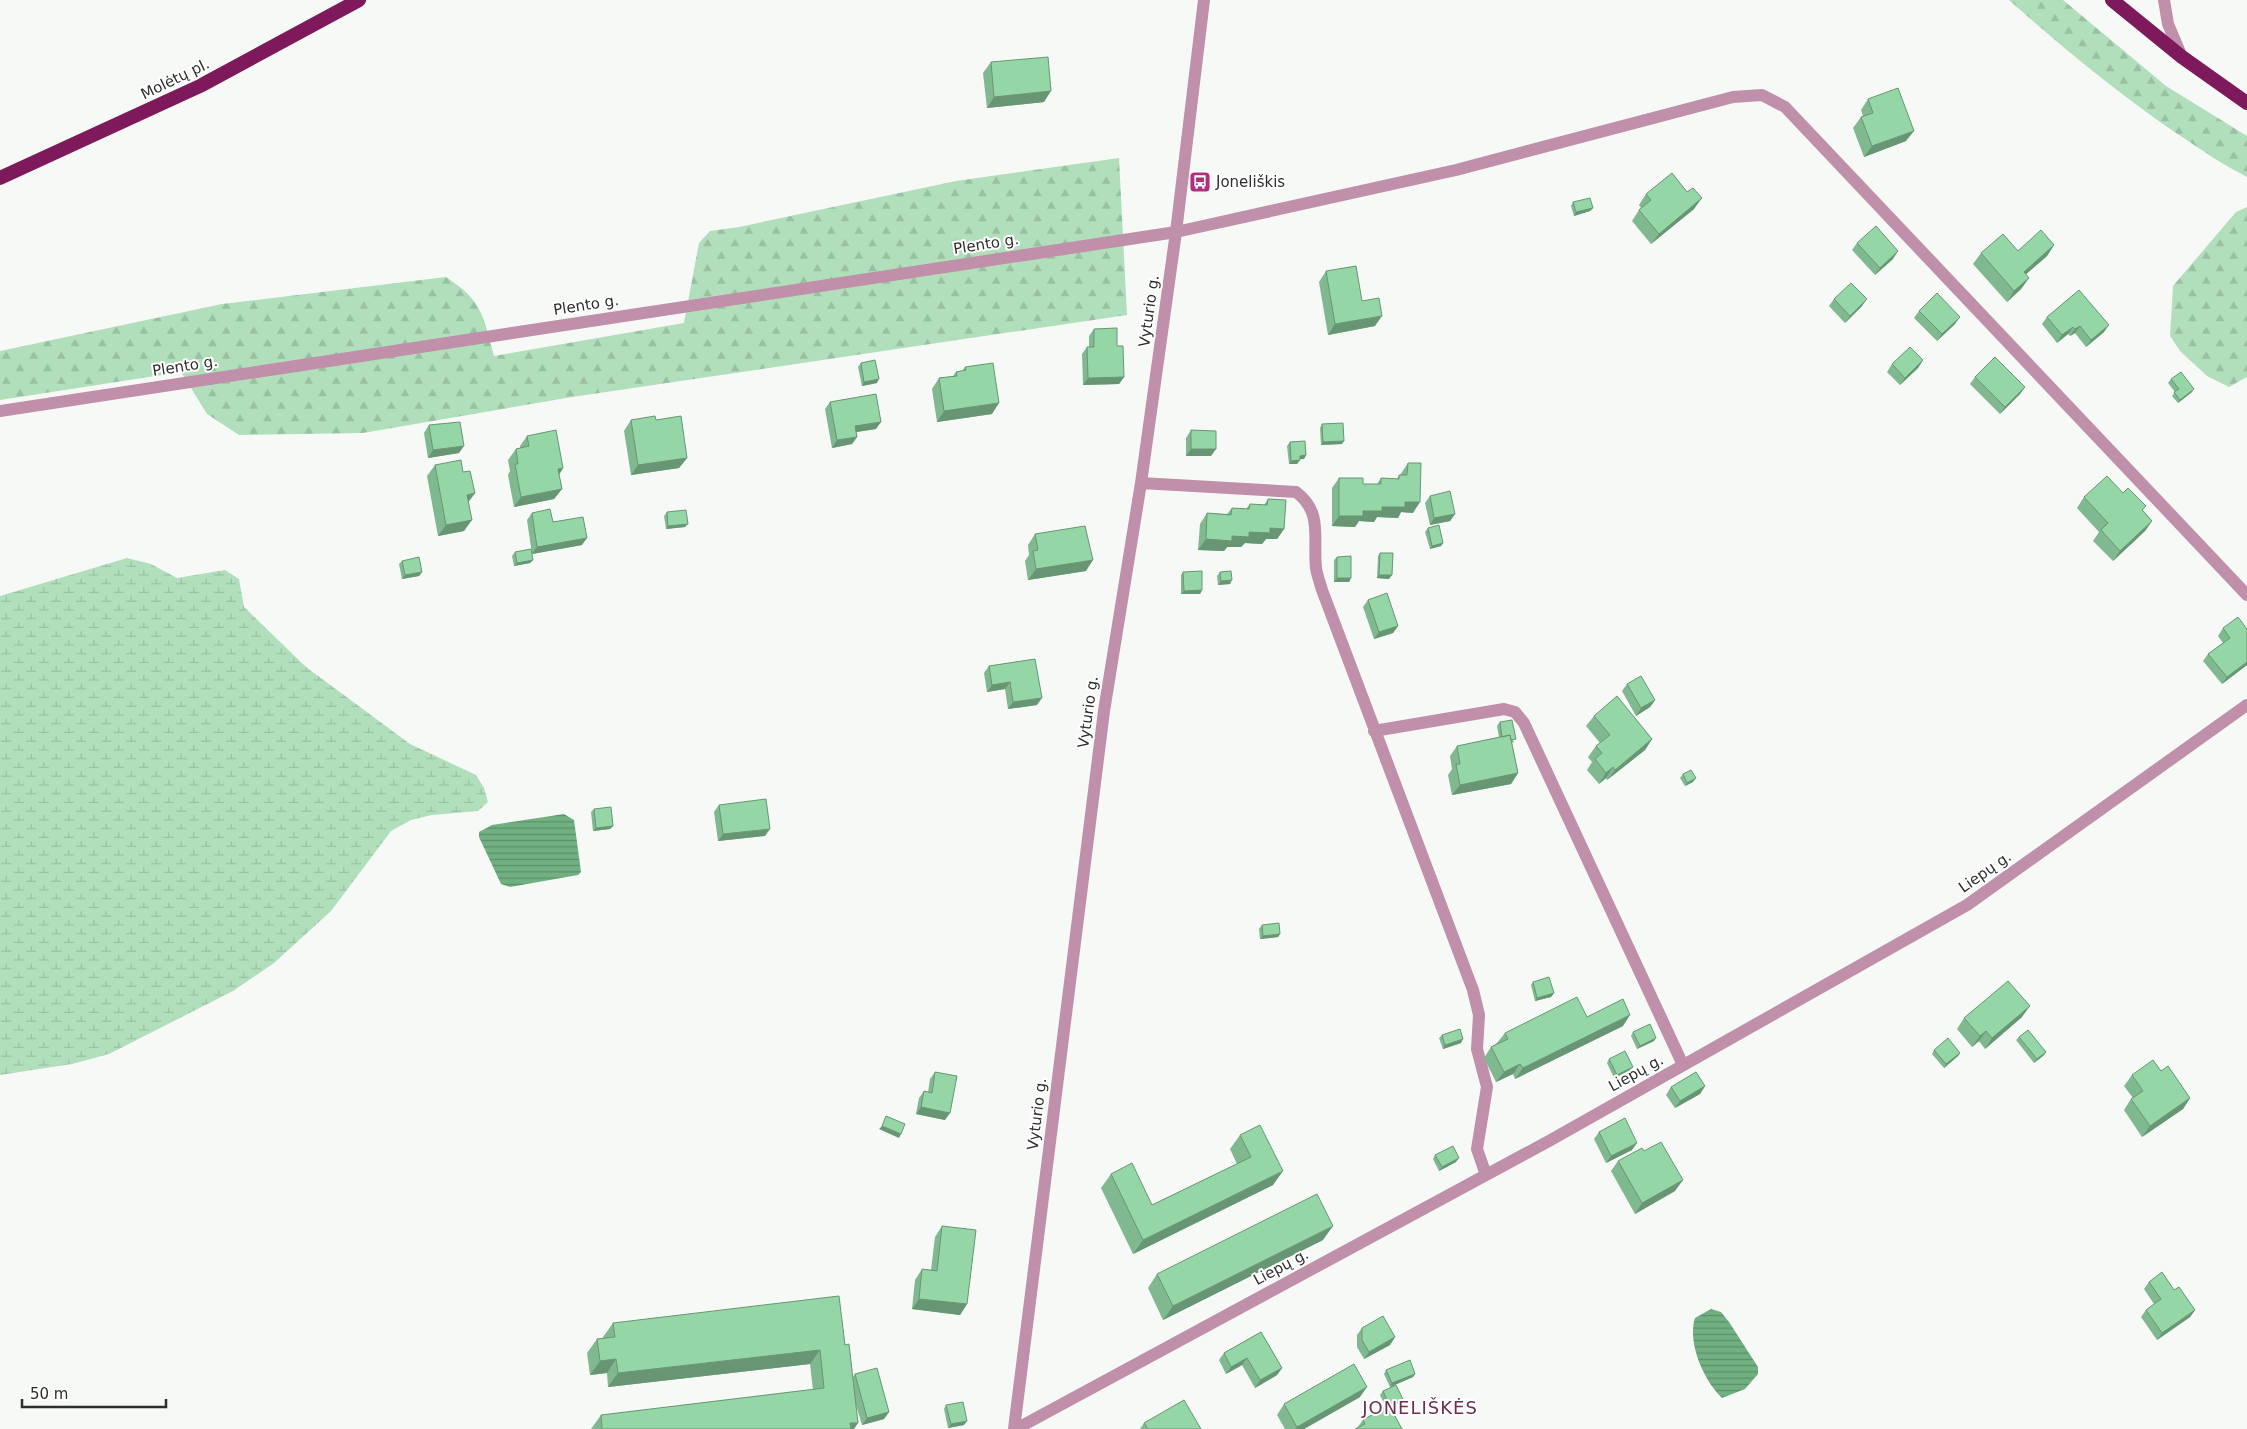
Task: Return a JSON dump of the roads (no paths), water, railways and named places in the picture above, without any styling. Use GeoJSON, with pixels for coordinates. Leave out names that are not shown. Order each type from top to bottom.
{"type":"FeatureCollection","features":[{"type":"Feature","properties":{"kind":"highway","name":"Molėtų pl."},"geometry":{"type":"LineString","coordinates":[[0,178],[200,86],[359,0]]}},
{"type":"Feature","properties":{"kind":"highway"},"geometry":{"type":"LineString","coordinates":[[2112,0],[2182,57],[2247,103]]}},
{"type":"Feature","properties":{"kind":"street","name":"Vyturio g."},"geometry":{"type":"LineString","coordinates":[[1015,1429],[1104,711],[1141,483],[1176,232],[1204,0]]}},
{"type":"Feature","properties":{"kind":"street"},"geometry":{"type":"LineString","coordinates":[[2164,0],[2168,24],[2182,57]]}},
{"type":"Feature","properties":{"kind":"street","name":"Plento g."},"geometry":{"type":"LineString","coordinates":[[0,411],[1176,232],[1456,170],[1733,97],[1762,95],[1785,107],[2247,595]]}},
{"type":"Feature","properties":{"kind":"street"},"geometry":{"type":"LineString","coordinates":[[1141,483],[1296,492],[1307,500],[1314,513],[1316,570],[1374,731],[1473,990],[1478,1015],[1476,1049],[1487,1087],[1477,1149],[1486,1175]]}},
{"type":"Feature","properties":{"kind":"street","name":"Liepų g."},"geometry":{"type":"LineString","coordinates":[[1015,1429],[1486,1175],[1968,905],[2247,705]]}},
{"type":"Feature","properties":{"kind":"street"},"geometry":{"type":"LineString","coordinates":[[1374,731],[1504,709],[1515,712],[1524,723],[1684,1065]]}},
{"type":"Feature","properties":{"kind":"place","name":"Joneliškis"},"geometry":{"type":"Point","coordinates":[1200,182]}},
{"type":"Feature","properties":{"kind":"district","name":"JONELIŠKĖS"},"geometry":{"type":"Point","coordinates":[1420,1408]}}]}
